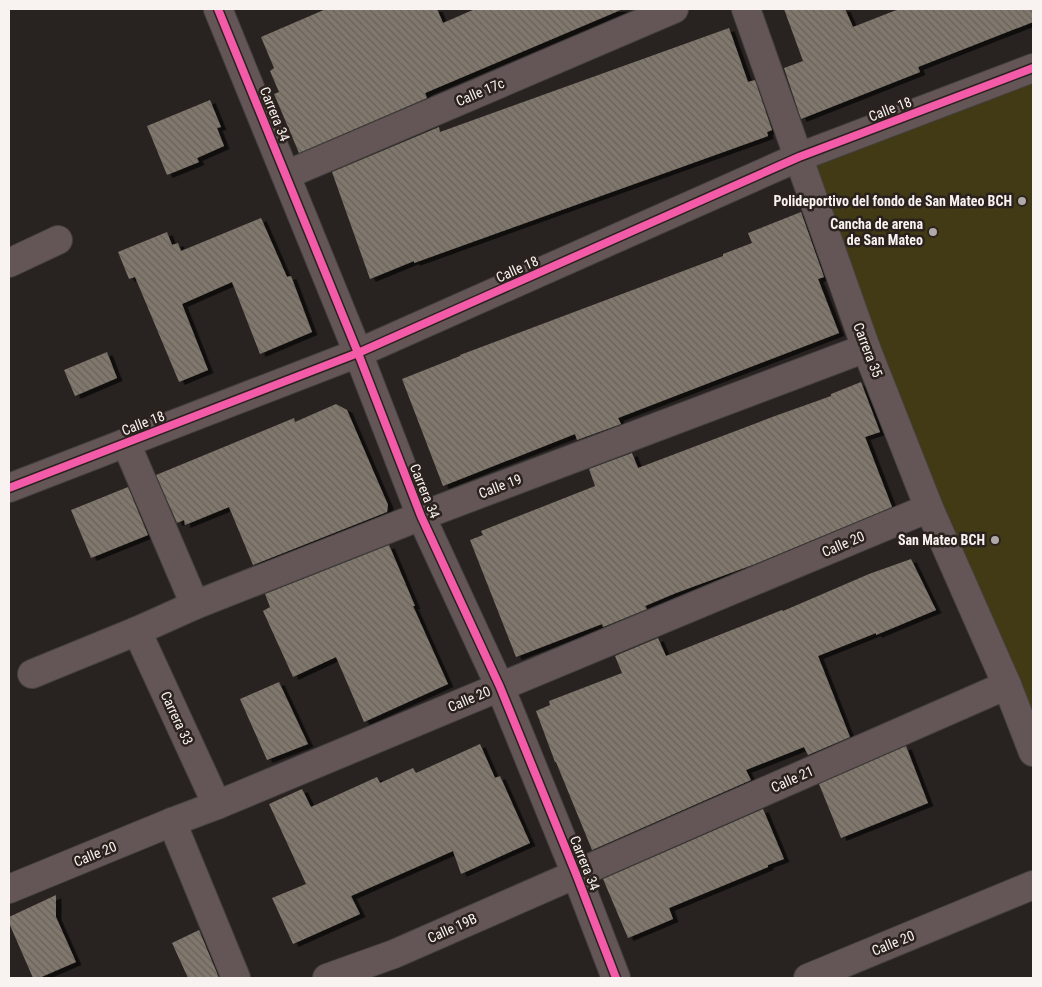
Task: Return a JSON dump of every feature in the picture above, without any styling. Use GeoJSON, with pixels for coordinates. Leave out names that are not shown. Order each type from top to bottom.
{"type":"FeatureCollection","features":[{"type":"Feature","properties":{"kind":"street","name":"Calle 17c"},"geometry":{"type":"LineString","coordinates":[[286,175],[674,9]]}},
{"type":"Feature","properties":{"kind":"street","name":"Carrera 35"},"geometry":{"type":"LineString","coordinates":[[746,9],[866,348],[929,508],[1007,685],[1033,752]]}},
{"type":"Feature","properties":{"kind":"street","name":"Carrera 34"},"geometry":{"type":"LineString","coordinates":[[226,11],[286,175],[421,516],[500,687],[616,978]]}},
{"type":"Feature","properties":{"kind":"street","name":"Calle 18"},"geometry":{"type":"LineString","coordinates":[[9,488],[358,353],[799,157],[1033,68]]}},
{"type":"Feature","properties":{"kind":"street"},"geometry":{"type":"LineString","coordinates":[[9,263],[58,240]]}},
{"type":"Feature","properties":{"kind":"street","name":"Calle 19"},"geometry":{"type":"LineString","coordinates":[[32,674],[137,631],[195,604],[421,516],[866,348]]}},
{"type":"Feature","properties":{"kind":"street"},"geometry":{"type":"LineString","coordinates":[[126,443],[195,604]]}},
{"type":"Feature","properties":{"kind":"street","name":"Calle 20"},"geometry":{"type":"LineString","coordinates":[[9,889],[217,805],[929,508]]}},
{"type":"Feature","properties":{"kind":"street","name":"Carrera 33"},"geometry":{"type":"LineString","coordinates":[[137,631],[217,805]]}},
{"type":"Feature","properties":{"kind":"street","name":"Calle 21"},"geometry":{"type":"LineString","coordinates":[[576,874],[1007,685]]}},
{"type":"Feature","properties":{"kind":"street"},"geometry":{"type":"LineString","coordinates":[[172,822],[236,978]]}},
{"type":"Feature","properties":{"kind":"street","name":"Calle 19B"},"geometry":{"type":"LineString","coordinates":[[327,978],[394,954],[576,874]]}},
{"type":"Feature","properties":{"kind":"street","name":"Calle 20"},"geometry":{"type":"LineString","coordinates":[[808,978],[1033,885]]}},
{"type":"Feature","properties":{"kind":"shaded area","name":"San Mateo BCH"},"geometry":{"type":"Polygon","coordinates":[[[1033,78],[1033,722],[898,399],[810,161],[1033,78]]]}},
{"type":"Feature","properties":{"kind":"building"},"geometry":{"type":"Polygon","coordinates":[[[326,9],[437,9],[443,23],[475,9],[623,9],[425,93],[427,98],[299,153],[274,94],[279,92],[270,71],[274,68],[261,37],[326,9]]]}},
{"type":"Feature","properties":{"kind":"building"},"geometry":{"type":"Polygon","coordinates":[[[784,9],[845,9],[853,27],[899,9],[1033,9],[1033,22],[918,67],[920,72],[801,119],[784,68],[803,61],[784,9]]]}},
{"type":"Feature","properties":{"kind":"building"},"geometry":{"type":"Polygon","coordinates":[[[729,28],[748,82],[755,80],[772,130],[767,132],[768,136],[414,263],[414,261],[370,279],[332,172],[439,127],[440,132],[729,28]]]}},
{"type":"Feature","properties":{"kind":"building"},"geometry":{"type":"Polygon","coordinates":[[[210,100],[221,127],[217,128],[224,146],[197,158],[199,162],[167,175],[147,126],[210,100]]]}},
{"type":"Feature","properties":{"kind":"building"},"geometry":{"type":"Polygon","coordinates":[[[801,212],[824,277],[818,279],[839,333],[618,418],[621,424],[577,440],[575,434],[443,486],[402,379],[460,355],[723,256],[723,254],[752,243],[748,233],[801,212]]]}},
{"type":"Feature","properties":{"kind":"building"},"geometry":{"type":"Polygon","coordinates":[[[261,218],[287,277],[291,276],[312,332],[260,354],[232,282],[182,304],[208,370],[179,382],[135,277],[129,279],[118,252],[167,232],[172,245],[178,243],[181,251],[261,218]]]}},
{"type":"Feature","properties":{"kind":"building"},"geometry":{"type":"Polygon","coordinates":[[[107,352],[117,378],[75,396],[64,370],[107,352]]]}},
{"type":"Feature","properties":{"kind":"building"},"geometry":{"type":"Polygon","coordinates":[[[861,382],[880,432],[865,437],[892,507],[755,564],[676,593],[645,606],[647,609],[603,627],[602,624],[516,657],[470,540],[483,535],[481,531],[595,486],[589,469],[632,453],[638,468],[831,396],[831,394],[861,382]]]}},
{"type":"Feature","properties":{"kind":"building"},"geometry":{"type":"Polygon","coordinates":[[[336,404],[347,410],[388,505],[387,512],[253,565],[229,507],[185,525],[184,520],[177,523],[156,475],[294,418],[295,422],[336,404]]]}},
{"type":"Feature","properties":{"kind":"building"},"geometry":{"type":"Polygon","coordinates":[[[128,487],[148,535],[91,558],[71,510],[128,487]]]}},
{"type":"Feature","properties":{"kind":"building"},"geometry":{"type":"Polygon","coordinates":[[[389,545],[415,606],[413,606],[448,684],[364,722],[336,657],[293,677],[263,611],[270,607],[265,594],[389,545]]]}},
{"type":"Feature","properties":{"kind":"building"},"geometry":{"type":"Polygon","coordinates":[[[911,559],[936,610],[876,635],[876,633],[818,656],[850,737],[808,755],[804,747],[746,770],[751,780],[592,850],[536,711],[550,705],[549,701],[622,673],[615,656],[658,638],[666,656],[783,611],[869,574],[911,559]]]}},
{"type":"Feature","properties":{"kind":"building"},"geometry":{"type":"Polygon","coordinates":[[[279,682],[308,744],[267,760],[240,699],[279,682]]]}},
{"type":"Feature","properties":{"kind":"building"},"geometry":{"type":"Polygon","coordinates":[[[480,744],[495,778],[500,776],[530,843],[461,874],[453,851],[351,896],[360,914],[293,944],[272,898],[306,884],[269,804],[302,789],[311,807],[377,777],[380,783],[413,768],[416,773],[480,744]]]}},
{"type":"Feature","properties":{"kind":"building"},"geometry":{"type":"Polygon","coordinates":[[[906,746],[928,803],[841,838],[819,784],[906,746]]]}},
{"type":"Feature","properties":{"kind":"building"},"geometry":{"type":"Polygon","coordinates":[[[763,809],[784,859],[669,908],[673,919],[628,938],[603,879],[763,809]]]}},
{"type":"Feature","properties":{"kind":"building"},"geometry":{"type":"Polygon","coordinates":[[[56,895],[56,917],[76,962],[39,978],[33,978],[9,923],[9,917],[56,895]]]}},
{"type":"Feature","properties":{"kind":"building"},"geometry":{"type":"Polygon","coordinates":[[[199,930],[219,978],[188,978],[172,943],[199,930]]]}},
{"type":"Feature","properties":{"kind":"cycle path"},"geometry":{"type":"LineString","coordinates":[[218,9],[358,353],[421,516],[500,687],[616,978]]}},
{"type":"Feature","properties":{"kind":"cycle path"},"geometry":{"type":"LineString","coordinates":[[9,488],[358,353],[799,157],[1033,68]]}},
{"type":"Feature","properties":{"kind":"place","name":"Polideportivo del fondo de San Mateo BCH"},"geometry":{"type":"Point","coordinates":[1022,201]}},
{"type":"Feature","properties":{"kind":"place","name":"Cancha de arena de San Mateo"},"geometry":{"type":"Point","coordinates":[933,232]}},
{"type":"Feature","properties":{"kind":"place","name":"San Mateo BCH"},"geometry":{"type":"Point","coordinates":[995,540]}}]}
